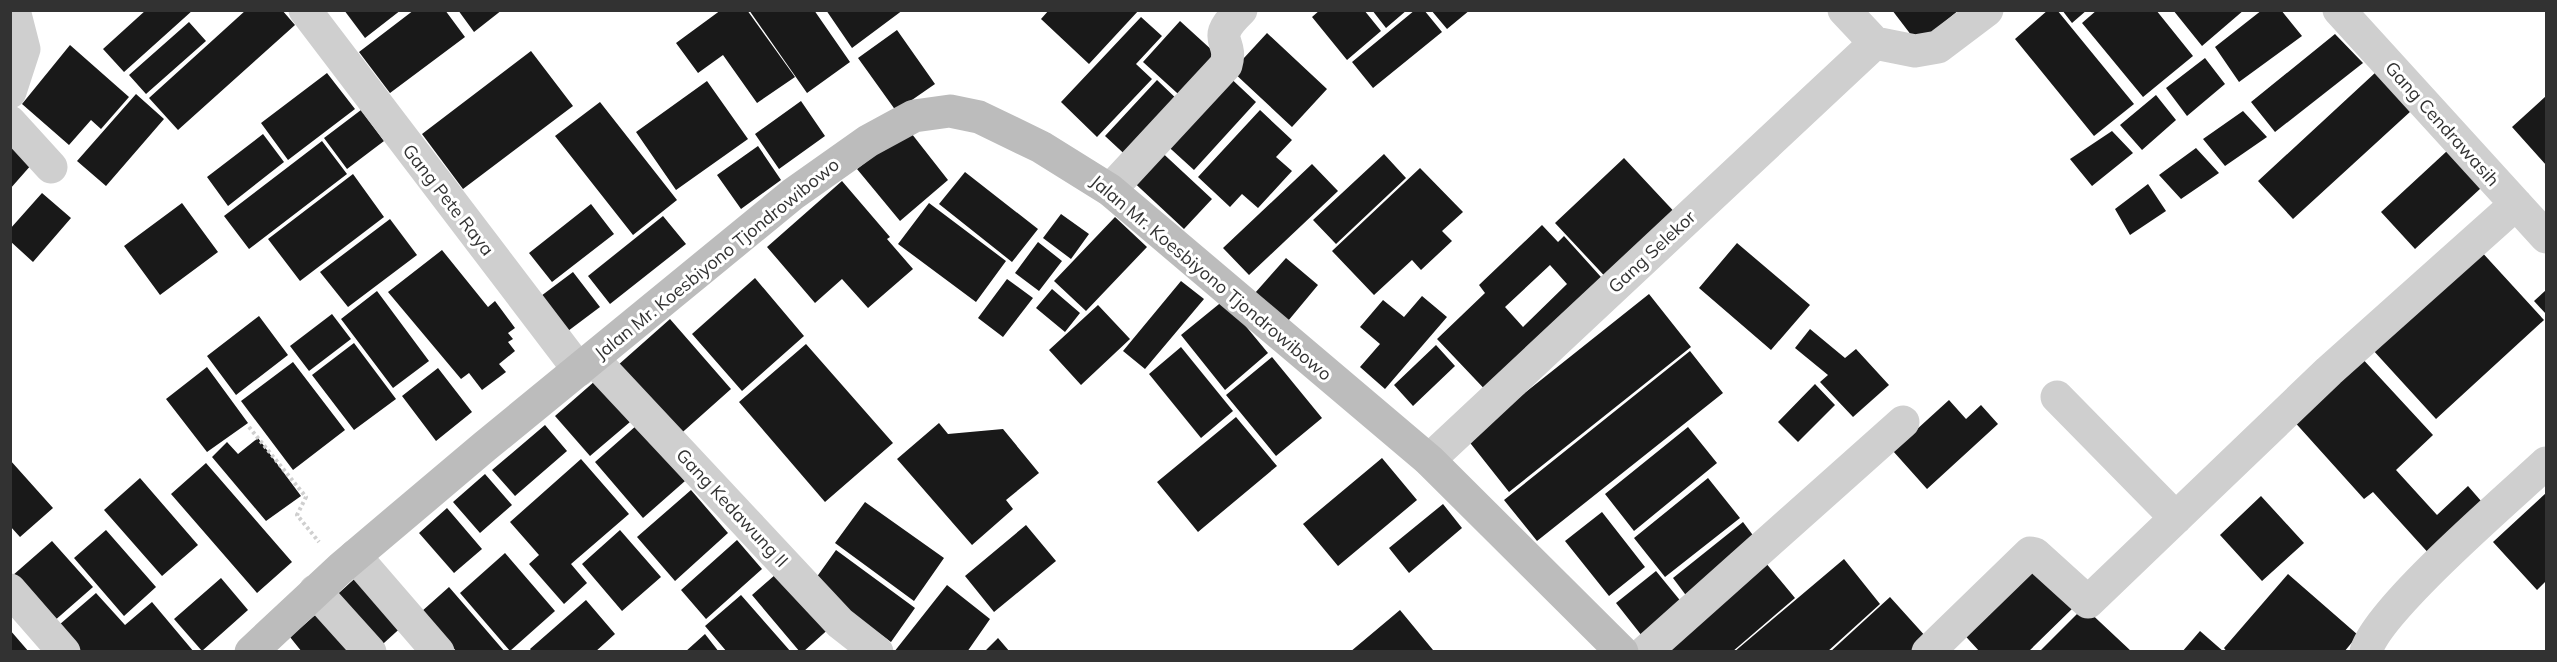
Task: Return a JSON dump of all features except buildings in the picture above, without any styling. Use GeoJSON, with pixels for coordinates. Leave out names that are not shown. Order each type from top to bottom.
{"type":"FeatureCollection","features":[{"type":"Feature","properties":{"kind":"main road","name":"Jalan Mr. Koesbiyono Tjondrowibowo"},"geometry":{"type":"LineString","coordinates":[[251,651],[348,562],[793,194],[868,141],[914,116],[950,111],[979,117],[1041,147],[1110,190],[1429,460],[1624,650]]}},
{"type":"Feature","properties":{"kind":"street"},"geometry":{"type":"LineString","coordinates":[[10,92],[24,49],[14,10]]}},
{"type":"Feature","properties":{"kind":"street"},"geometry":{"type":"LineString","coordinates":[[1110,190],[1226,65],[1228,58],[1223,40],[1224,30],[1241,10]]}},
{"type":"Feature","properties":{"kind":"street"},"geometry":{"type":"LineString","coordinates":[[1844,10],[1875,43],[1915,51],[1938,47],[1988,10]]}},
{"type":"Feature","properties":{"kind":"street","name":"Gang Cendrawasih"},"geometry":{"type":"LineString","coordinates":[[2339,10],[2547,237]]}},
{"type":"Feature","properties":{"kind":"street","name":"Gang Pete Raya"},"geometry":{"type":"LineString","coordinates":[[316,17],[586,364]]}},
{"type":"Feature","properties":{"kind":"street","name":"Gang Selekor"},"geometry":{"type":"LineString","coordinates":[[1429,460],[1875,43]]}},
{"type":"Feature","properties":{"kind":"street"},"geometry":{"type":"LineString","coordinates":[[10,122],[51,167]]}},
{"type":"Feature","properties":{"kind":"street"},"geometry":{"type":"LineString","coordinates":[[1928,651],[2030,553],[2036,554],[2088,602],[2329,371],[2516,204]]}},
{"type":"Feature","properties":{"kind":"street","name":"Gang Kedawung II"},"geometry":{"type":"LineString","coordinates":[[586,364],[840,622],[877,651]]}},
{"type":"Feature","properties":{"kind":"street"},"geometry":{"type":"LineString","coordinates":[[2057,397],[2176,518]]}},
{"type":"Feature","properties":{"kind":"street"},"geometry":{"type":"LineString","coordinates":[[1624,650],[1904,422]]}},
{"type":"Feature","properties":{"kind":"street"},"geometry":{"type":"LineString","coordinates":[[2366,651],[2381,625],[2421,581],[2547,463]]}},
{"type":"Feature","properties":{"kind":"street"},"geometry":{"type":"LineString","coordinates":[[348,562],[438,651]]}},
{"type":"Feature","properties":{"kind":"street"},"geometry":{"type":"LineString","coordinates":[[10,590],[64,651]]}},
{"type":"Feature","properties":{"kind":"street"},"geometry":{"type":"LineString","coordinates":[[315,591],[370,651]]}},
{"type":"Feature","properties":{"kind":"path"},"geometry":{"type":"LineString","coordinates":[[249,427],[306,496],[297,515],[348,562]]}}]}
